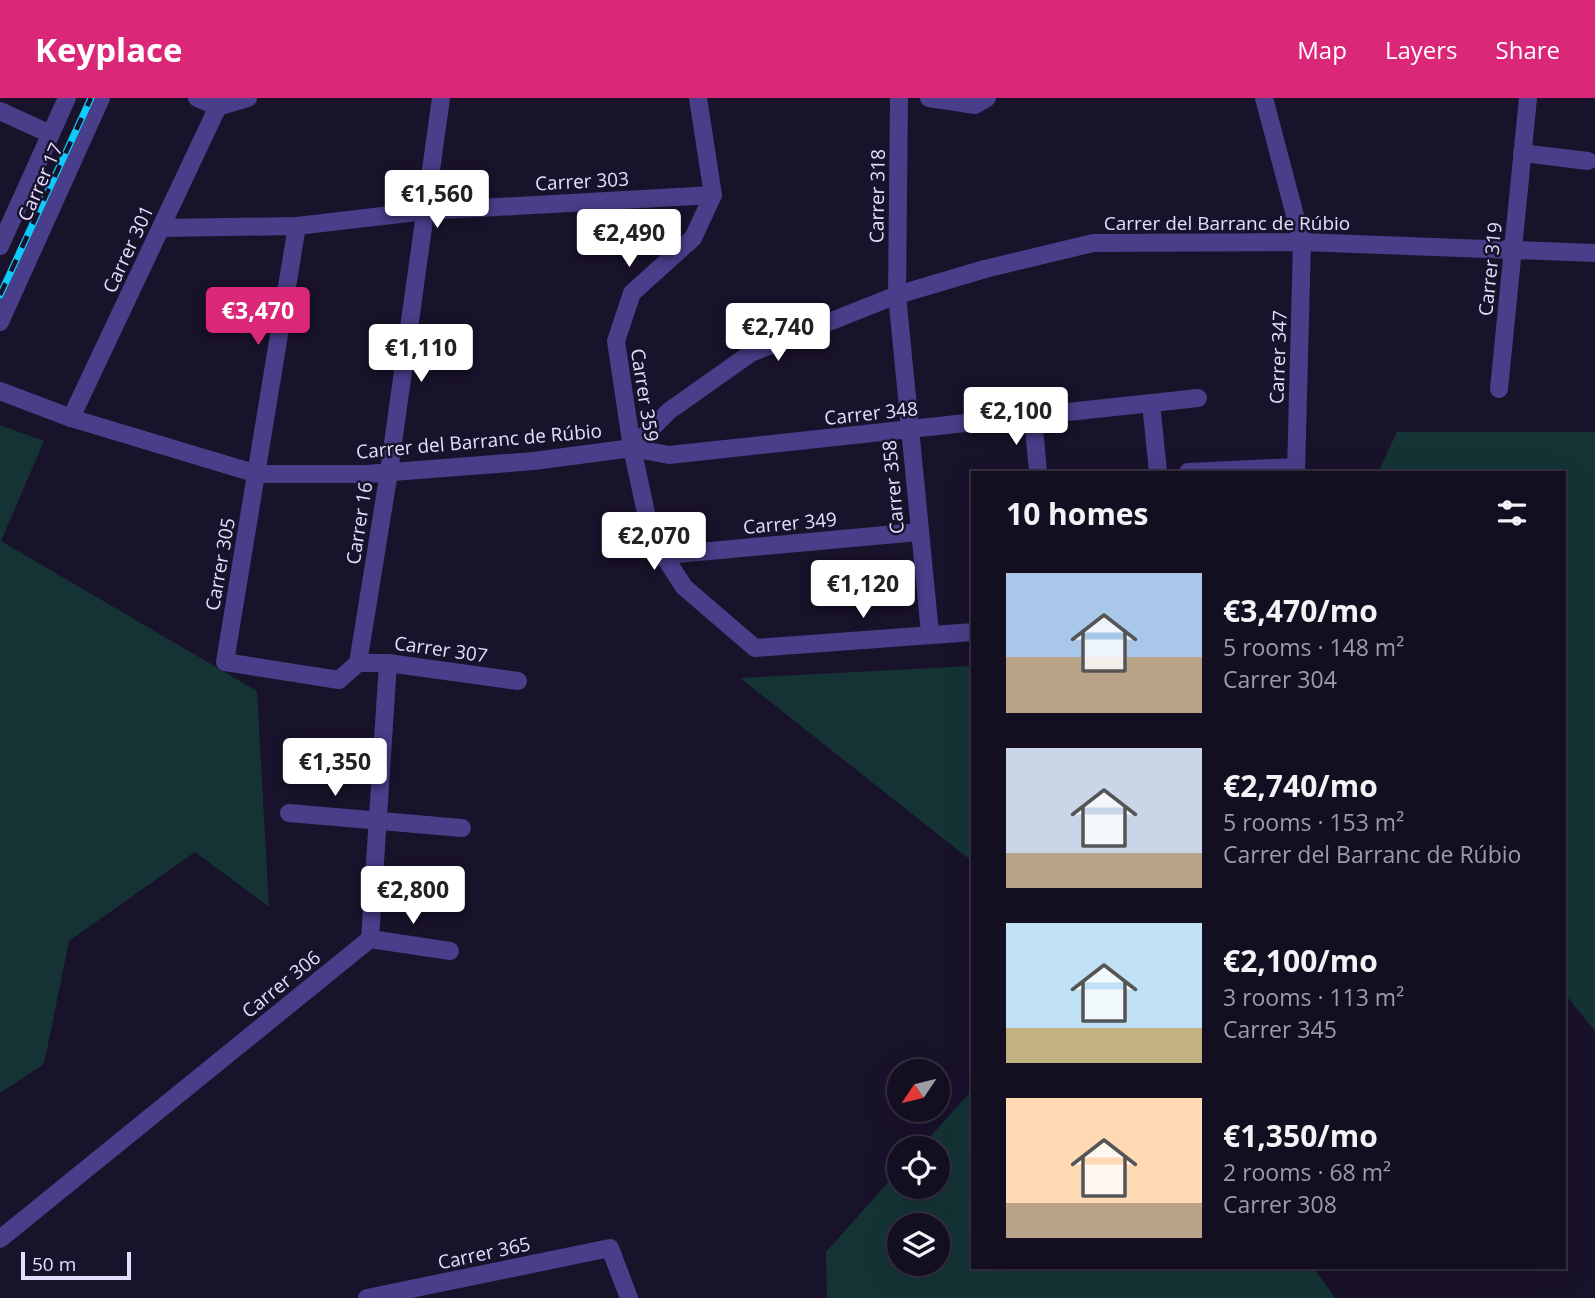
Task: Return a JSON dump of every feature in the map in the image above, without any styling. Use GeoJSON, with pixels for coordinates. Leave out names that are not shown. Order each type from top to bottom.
{"type":"FeatureCollection","features":[{"type":"Feature","properties":{"kind":"street","name":"Carrer 17"},"geometry":{"type":"LineString","coordinates":[[0,246],[67,98]]}},
{"type":"Feature","properties":{"kind":"street","name":"Carrer 17"},"geometry":{"type":"LineString","coordinates":[[0,322],[101,98]]}},
{"type":"Feature","properties":{"kind":"street"},"geometry":{"type":"LineString","coordinates":[[197,98],[220,103],[248,98]]}},
{"type":"Feature","properties":{"kind":"street","name":"Carrer 16"},"geometry":{"type":"LineString","coordinates":[[358,663],[389,472],[441,98]]}},
{"type":"Feature","properties":{"kind":"street"},"geometry":{"type":"LineString","coordinates":[[698,98],[713,195]]}},
{"type":"Feature","properties":{"kind":"street","name":"Carrer 318"},"geometry":{"type":"LineString","coordinates":[[897,295],[899,98]]}},
{"type":"Feature","properties":{"kind":"street"},"geometry":{"type":"LineString","coordinates":[[929,98],[943,98],[975,105],[987,98]]}},
{"type":"Feature","properties":{"kind":"street","name":"Carrer 347"},"geometry":{"type":"LineString","coordinates":[[1264,98],[1302,242],[1296,470]]}},
{"type":"Feature","properties":{"kind":"street","name":"Carrer 319"},"geometry":{"type":"LineString","coordinates":[[1499,389],[1528,98]]}},
{"type":"Feature","properties":{"kind":"street","name":"Carrer 301"},"geometry":{"type":"LineString","coordinates":[[71,418],[220,103]]}},
{"type":"Feature","properties":{"kind":"street"},"geometry":{"type":"LineString","coordinates":[[0,111],[50,134]]}},
{"type":"Feature","properties":{"kind":"street"},"geometry":{"type":"LineString","coordinates":[[1522,153],[1588,161]]}},
{"type":"Feature","properties":{"kind":"street","name":"Carrer 303"},"geometry":{"type":"LineString","coordinates":[[161,228],[297,226],[425,211],[713,195]]}},
{"type":"Feature","properties":{"kind":"street","name":"Carrer 359"},"geometry":{"type":"LineString","coordinates":[[713,195],[693,238],[632,293],[616,341],[632,448],[651,536],[666,555],[684,587],[755,648],[930,634]]}},
{"type":"Feature","properties":{"kind":"street","name":"Carrer 305"},"geometry":{"type":"LineString","coordinates":[[297,226],[225,662],[339,680],[358,663]]}},
{"type":"Feature","properties":{"kind":"street","name":"Carrer del Barranc de Rúbio"},"geometry":{"type":"LineString","coordinates":[[0,391],[71,418],[257,474],[389,472],[534,461],[632,448],[668,411],[751,353],[897,295],[985,268],[1093,243],[1302,242],[1595,253]]}},
{"type":"Feature","properties":{"kind":"street","name":"Carrer 358"},"geometry":{"type":"LineString","coordinates":[[897,295],[930,634]]}},
{"type":"Feature","properties":{"kind":"street","name":"Carrer 348"},"geometry":{"type":"LineString","coordinates":[[632,448],[668,456],[1198,398]]}},
{"type":"Feature","properties":{"kind":"street"},"geometry":{"type":"LineString","coordinates":[[1151,403],[1158,471]]}},
{"type":"Feature","properties":{"kind":"street"},"geometry":{"type":"LineString","coordinates":[[1033,417],[1038,471]]}},
{"type":"Feature","properties":{"kind":"street"},"geometry":{"type":"LineString","coordinates":[[1242,471],[1296,470]]}},
{"type":"Feature","properties":{"kind":"street","name":"Carrer 349"},"geometry":{"type":"LineString","coordinates":[[666,555],[918,532]]}},
{"type":"Feature","properties":{"kind":"street"},"geometry":{"type":"LineString","coordinates":[[930,634],[971,632]]}},
{"type":"Feature","properties":{"kind":"street","name":"Carrer 307"},"geometry":{"type":"LineString","coordinates":[[358,663],[388,663],[518,681]]}},
{"type":"Feature","properties":{"kind":"street"},"geometry":{"type":"LineString","coordinates":[[388,663],[370,940],[450,951]]}},
{"type":"Feature","properties":{"kind":"street"},"geometry":{"type":"LineString","coordinates":[[289,813],[463,828]]}},
{"type":"Feature","properties":{"kind":"street","name":"Carrer 306"},"geometry":{"type":"LineString","coordinates":[[1,1237],[370,940]]}},
{"type":"Feature","properties":{"kind":"street","name":"Carrer 365"},"geometry":{"type":"LineString","coordinates":[[367,1298],[409,1294],[610,1248],[629,1298]]}},
{"type":"Feature","properties":{"kind":"green space"},"geometry":{"type":"Polygon","coordinates":[[[0,425],[44,441],[1,541],[257,691],[269,907],[195,852],[69,941],[44,1064],[0,1093],[0,425]]]}},
{"type":"Feature","properties":{"kind":"green space"},"geometry":{"type":"Polygon","coordinates":[[[1397,432],[1595,432],[1595,1031],[1566,995],[1566,471],[1378,471],[1397,432]]]}},
{"type":"Feature","properties":{"kind":"green space"},"geometry":{"type":"Polygon","coordinates":[[[971,666],[971,860],[740,678],[971,666]]]}},
{"type":"Feature","properties":{"kind":"green space"},"geometry":{"type":"Polygon","coordinates":[[[971,1091],[971,1269],[1314,1269],[1335,1298],[827,1298],[826,1252],[887,1183],[887,1199],[950,1199],[950,1136],[931,1136],[943,1122],[950,1122],[950,1115],[971,1091]]]}},
{"type":"Feature","properties":{"kind":"railway"},"geometry":{"type":"LineString","coordinates":[[0,295],[91,98]]}}]}
